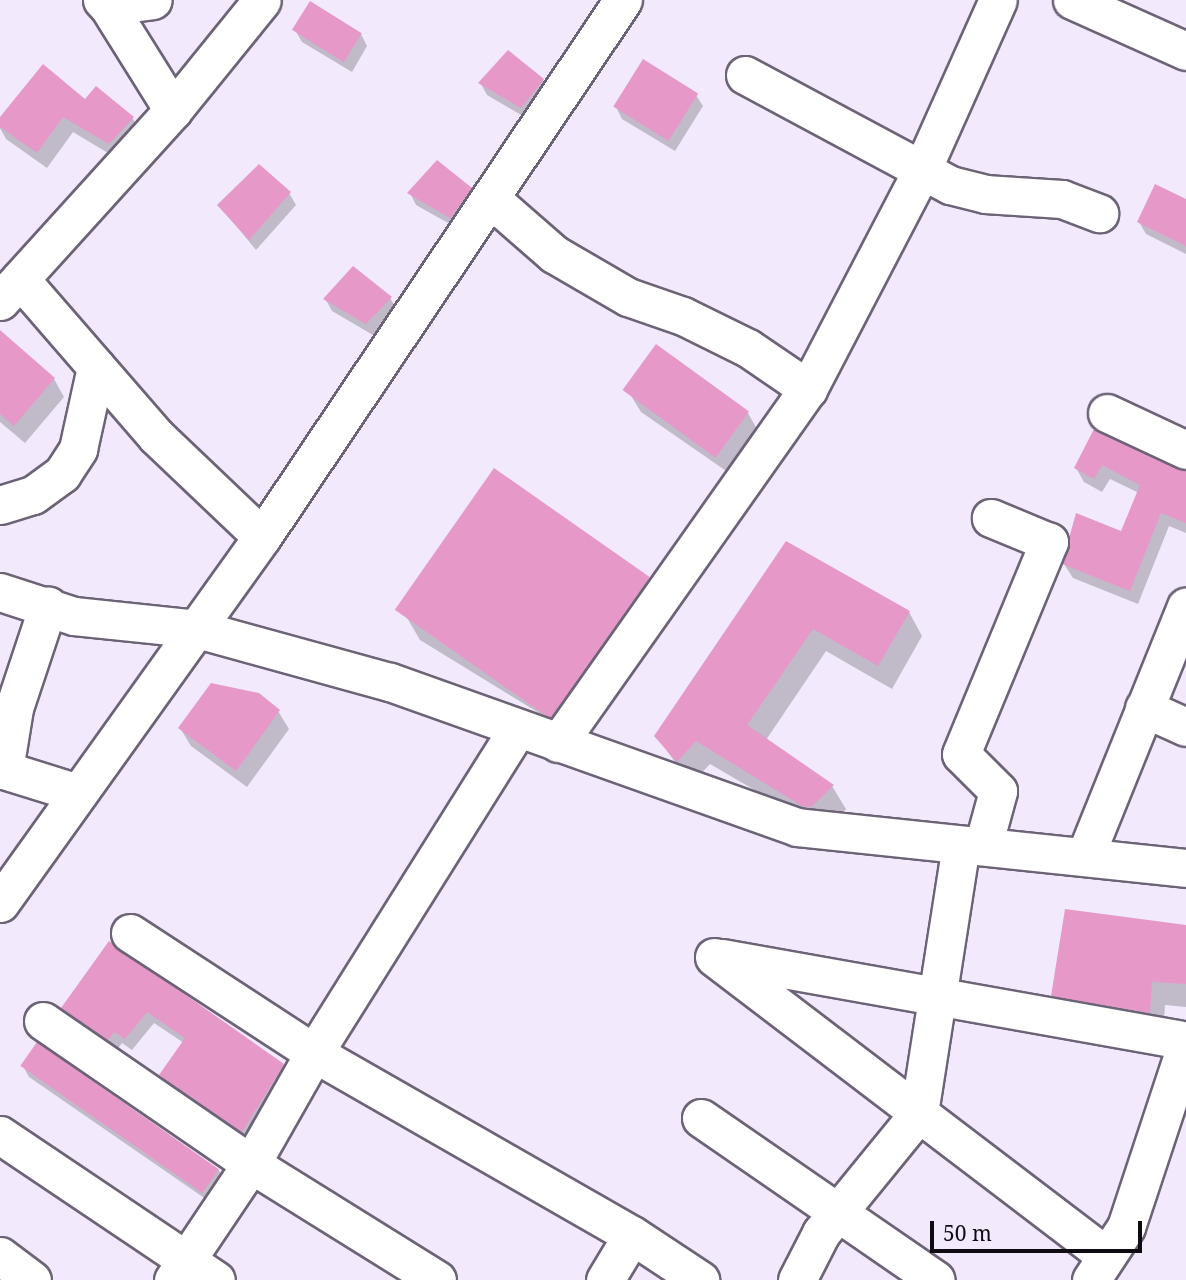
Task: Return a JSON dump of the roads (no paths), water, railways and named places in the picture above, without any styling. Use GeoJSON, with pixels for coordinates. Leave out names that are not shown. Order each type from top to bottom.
{"type":"FeatureCollection","features":[{"type":"Feature","properties":{"kind":"street"},"geometry":{"type":"LineString","coordinates":[[153,0],[108,2],[173,110]]}},
{"type":"Feature","properties":{"kind":"street"},"geometry":{"type":"LineString","coordinates":[[262,0],[173,110],[10,290],[96,367],[156,436],[262,537]]}},
{"type":"Feature","properties":{"kind":"street"},"geometry":{"type":"LineString","coordinates":[[0,902],[262,537],[622,0]]}},
{"type":"Feature","properties":{"kind":"street"},"geometry":{"type":"LineString","coordinates":[[558,743],[808,389],[921,172],[998,0]]}},
{"type":"Feature","properties":{"kind":"street"},"geometry":{"type":"LineString","coordinates":[[1072,0],[1186,51]]}},
{"type":"Feature","properties":{"kind":"street"},"geometry":{"type":"LineString","coordinates":[[745,75],[921,172],[985,194],[1062,199],[1099,213]]}},
{"type":"Feature","properties":{"kind":"street"},"geometry":{"type":"LineString","coordinates":[[491,199],[554,254],[628,297],[684,316],[748,348],[808,389]]}},
{"type":"Feature","properties":{"kind":"street"},"geometry":{"type":"LineString","coordinates":[[0,505],[33,495],[62,474],[78,449],[96,367]]}},
{"type":"Feature","properties":{"kind":"street"},"geometry":{"type":"LineString","coordinates":[[1107,413],[1186,450]]}},
{"type":"Feature","properties":{"kind":"street"},"geometry":{"type":"LineString","coordinates":[[797,1280],[821,1233],[919,1113],[935,999],[972,846],[998,791],[961,754],[1049,542],[991,518]]}},
{"type":"Feature","properties":{"kind":"street"},"geometry":{"type":"LineString","coordinates":[[0,593],[74,616],[197,629],[390,682],[797,827],[972,846],[1086,854],[1186,868]]}},
{"type":"Feature","properties":{"kind":"street"},"geometry":{"type":"LineString","coordinates":[[48,606],[14,708],[2,770],[78,793]]}},
{"type":"Feature","properties":{"kind":"street"},"geometry":{"type":"LineString","coordinates":[[1086,854],[1186,606]]}},
{"type":"Feature","properties":{"kind":"street"},"geometry":{"type":"LineString","coordinates":[[1144,708],[1186,727]]}},
{"type":"Feature","properties":{"kind":"street"},"geometry":{"type":"LineString","coordinates":[[0,1135],[192,1274],[314,1053],[517,729]]}},
{"type":"Feature","properties":{"kind":"street"},"geometry":{"type":"LineString","coordinates":[[130,933],[314,1053],[632,1235],[700,1280]]}},
{"type":"Feature","properties":{"kind":"street"},"geometry":{"type":"LineString","coordinates":[[714,957],[935,999],[1186,1044],[1126,1227],[1098,1268],[919,1113],[714,957]]}},
{"type":"Feature","properties":{"kind":"street"},"geometry":{"type":"LineString","coordinates":[[43,1021],[251,1164],[437,1280]]}},
{"type":"Feature","properties":{"kind":"street"},"geometry":{"type":"LineString","coordinates":[[701,1118],[936,1280]]}},
{"type":"Feature","properties":{"kind":"street"},"geometry":{"type":"LineString","coordinates":[[606,1280],[632,1235]]}},
{"type":"Feature","properties":{"kind":"street"},"geometry":{"type":"LineString","coordinates":[[0,1256],[32,1280]]}}]}
